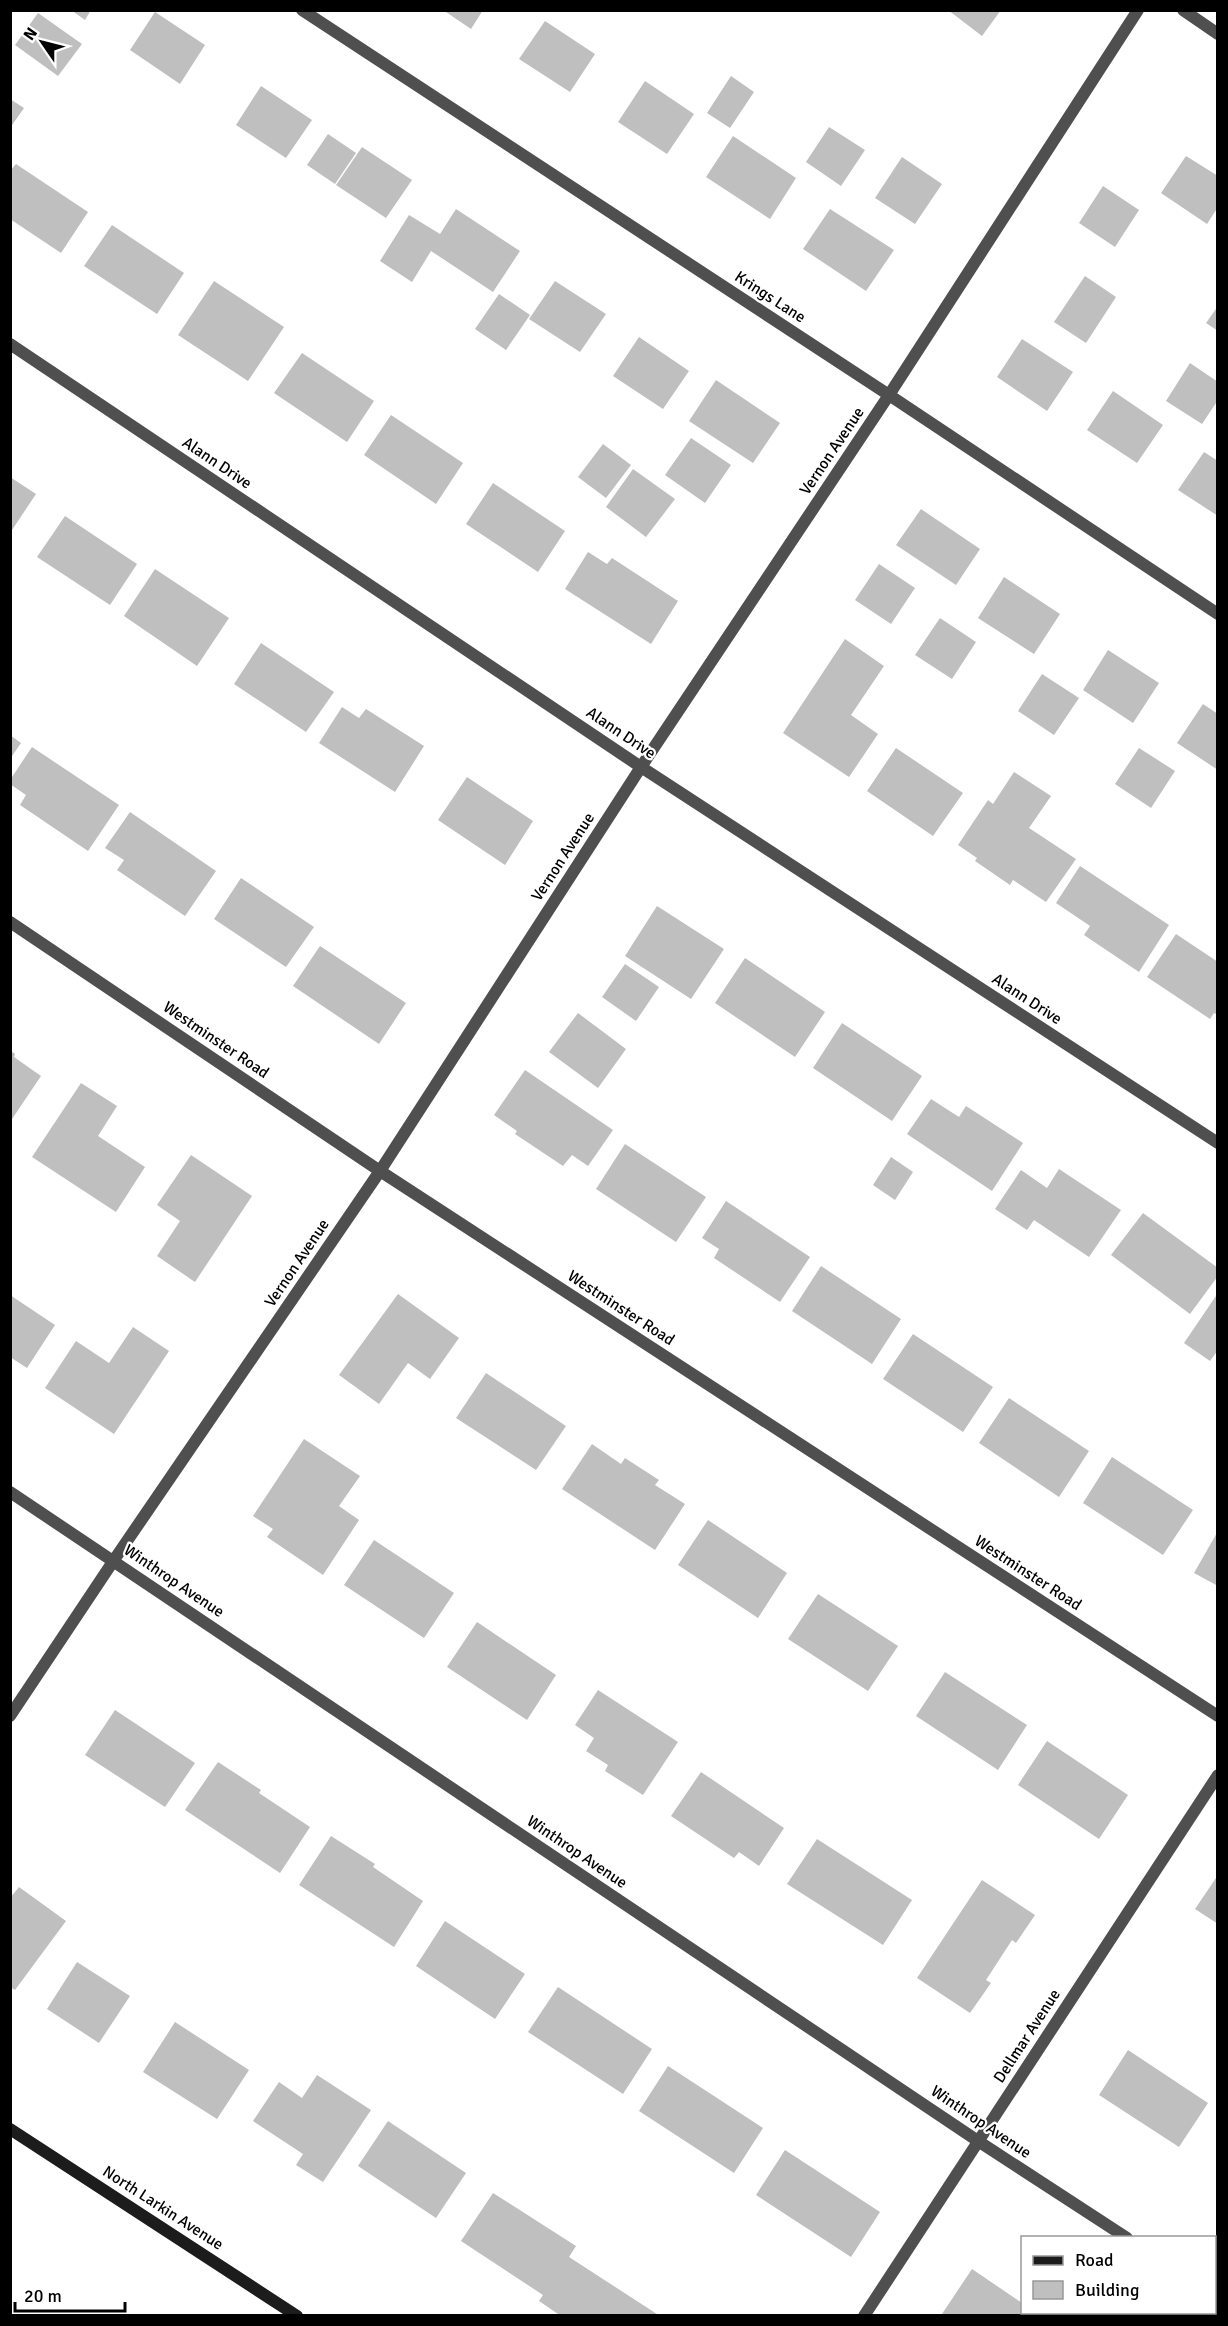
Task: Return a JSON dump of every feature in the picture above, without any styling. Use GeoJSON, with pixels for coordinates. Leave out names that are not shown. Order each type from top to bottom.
{"type":"FeatureCollection","features":[{"type":"Feature","properties":{"kind":"main road","name":"North Larkin Avenue"},"geometry":{"type":"LineString","coordinates":[[10,2129],[297,2316]]}},
{"type":"Feature","properties":{"kind":"street","name":"Krings Lane"},"geometry":{"type":"LineString","coordinates":[[302,10],[1218,614]]}},
{"type":"Feature","properties":{"kind":"street","name":"Vernon Avenue"},"geometry":{"type":"LineString","coordinates":[[10,1716],[380,1171],[641,767],[889,395],[1138,10]]}},
{"type":"Feature","properties":{"kind":"street"},"geometry":{"type":"LineString","coordinates":[[1183,10],[1218,34]]}},
{"type":"Feature","properties":{"kind":"street","name":"Alann Drive"},"geometry":{"type":"LineString","coordinates":[[10,344],[641,767],[1218,1143]]}},
{"type":"Feature","properties":{"kind":"street","name":"Westminster Road"},"geometry":{"type":"LineString","coordinates":[[10,922],[380,1171],[1218,1716]]}},
{"type":"Feature","properties":{"kind":"street","name":"Winthrop Avenue"},"geometry":{"type":"LineString","coordinates":[[10,1492],[978,2141],[1124,2236]]}},
{"type":"Feature","properties":{"kind":"street","name":"Dellmar Avenue"},"geometry":{"type":"LineString","coordinates":[[864,2316],[1218,1775]]}},
{"type":"Feature","properties":{"kind":"building"},"geometry":{"type":"Polygon","coordinates":[[[71,10],[91,10],[85,20],[71,10]]]}},
{"type":"Feature","properties":{"kind":"building"},"geometry":{"type":"Polygon","coordinates":[[[443,10],[483,10],[471,29],[443,10]]]}},
{"type":"Feature","properties":{"kind":"building"},"geometry":{"type":"Polygon","coordinates":[[[948,10],[1001,10],[982,36],[948,10]]]}},
{"type":"Feature","properties":{"kind":"building"},"geometry":{"type":"Polygon","coordinates":[[[155,12],[205,45],[180,84],[130,50],[155,12]]]}},
{"type":"Feature","properties":{"kind":"building"},"geometry":{"type":"Polygon","coordinates":[[[38,13],[82,44],[58,76],[15,45],[38,13]]]}},
{"type":"Feature","properties":{"kind":"building"},"geometry":{"type":"Polygon","coordinates":[[[545,21],[595,54],[570,92],[519,59],[545,21]]]}},
{"type":"Feature","properties":{"kind":"building"},"geometry":{"type":"Polygon","coordinates":[[[731,76],[754,92],[730,128],[707,113],[731,76]]]}},
{"type":"Feature","properties":{"kind":"building"},"geometry":{"type":"Polygon","coordinates":[[[645,81],[694,114],[667,154],[618,122],[645,81]]]}},
{"type":"Feature","properties":{"kind":"building"},"geometry":{"type":"Polygon","coordinates":[[[261,86],[312,120],[286,158],[236,125],[261,86]]]}},
{"type":"Feature","properties":{"kind":"building"},"geometry":{"type":"Polygon","coordinates":[[[10,99],[24,108],[10,128],[10,99]]]}},
{"type":"Feature","properties":{"kind":"building"},"geometry":{"type":"Polygon","coordinates":[[[829,127],[865,150],[841,186],[806,162],[829,127]]]}},
{"type":"Feature","properties":{"kind":"building"},"geometry":{"type":"Polygon","coordinates":[[[328,134],[356,153],[335,184],[307,165],[328,134]]]}},
{"type":"Feature","properties":{"kind":"building"},"geometry":{"type":"Polygon","coordinates":[[[733,136],[796,178],[770,219],[706,177],[733,136]]]}},
{"type":"Feature","properties":{"kind":"building"},"geometry":{"type":"Polygon","coordinates":[[[362,147],[412,180],[386,218],[336,185],[362,147]]]}},
{"type":"Feature","properties":{"kind":"building"},"geometry":{"type":"Polygon","coordinates":[[[1186,156],[1218,176],[1218,207],[1207,224],[1161,193],[1186,156]]]}},
{"type":"Feature","properties":{"kind":"building"},"geometry":{"type":"Polygon","coordinates":[[[902,157],[942,184],[915,224],[875,198],[902,157]]]}},
{"type":"Feature","properties":{"kind":"building"},"geometry":{"type":"Polygon","coordinates":[[[16,164],[88,212],[61,253],[10,219],[10,171],[16,164]]]}},
{"type":"Feature","properties":{"kind":"building"},"geometry":{"type":"Polygon","coordinates":[[[1103,186],[1139,210],[1115,247],[1079,223],[1103,186]]]}},
{"type":"Feature","properties":{"kind":"building"},"geometry":{"type":"Polygon","coordinates":[[[456,209],[520,251],[493,292],[431,251],[412,282],[380,261],[409,215],[440,234],[456,209]]]}},
{"type":"Feature","properties":{"kind":"building"},"geometry":{"type":"Polygon","coordinates":[[[830,209],[894,250],[866,291],[803,249],[830,209]]]}},
{"type":"Feature","properties":{"kind":"building"},"geometry":{"type":"Polygon","coordinates":[[[112,225],[184,273],[157,314],[84,266],[112,225]]]}},
{"type":"Feature","properties":{"kind":"building"},"geometry":{"type":"Polygon","coordinates":[[[1085,276],[1116,297],[1086,343],[1054,322],[1085,276]]]}},
{"type":"Feature","properties":{"kind":"building"},"geometry":{"type":"Polygon","coordinates":[[[214,281],[284,327],[248,381],[178,335],[214,281]]]}},
{"type":"Feature","properties":{"kind":"building"},"geometry":{"type":"Polygon","coordinates":[[[555,281],[606,314],[580,352],[529,319],[555,281]]]}},
{"type":"Feature","properties":{"kind":"building"},"geometry":{"type":"Polygon","coordinates":[[[499,294],[530,315],[506,350],[475,329],[499,294]]]}},
{"type":"Feature","properties":{"kind":"building"},"geometry":{"type":"Polygon","coordinates":[[[1218,306],[1218,331],[1206,323],[1218,306]]]}},
{"type":"Feature","properties":{"kind":"building"},"geometry":{"type":"Polygon","coordinates":[[[639,337],[689,371],[663,409],[613,376],[639,337]]]}},
{"type":"Feature","properties":{"kind":"building"},"geometry":{"type":"Polygon","coordinates":[[[1022,339],[1073,372],[1047,411],[997,377],[1022,339]]]}},
{"type":"Feature","properties":{"kind":"building"},"geometry":{"type":"Polygon","coordinates":[[[302,353],[374,401],[347,442],[274,393],[302,353]]]}},
{"type":"Feature","properties":{"kind":"building"},"geometry":{"type":"Polygon","coordinates":[[[1190,363],[1218,382],[1218,400],[1202,424],[1166,401],[1190,363]]]}},
{"type":"Feature","properties":{"kind":"building"},"geometry":{"type":"Polygon","coordinates":[[[716,380],[780,423],[753,463],[689,421],[716,380]]]}},
{"type":"Feature","properties":{"kind":"building"},"geometry":{"type":"Polygon","coordinates":[[[1113,391],[1163,425],[1137,463],[1087,430],[1113,391]]]}},
{"type":"Feature","properties":{"kind":"building"},"geometry":{"type":"Polygon","coordinates":[[[391,415],[463,463],[436,504],[364,455],[391,415]]]}},
{"type":"Feature","properties":{"kind":"building"},"geometry":{"type":"Polygon","coordinates":[[[691,438],[731,465],[705,503],[665,475],[691,438]]]}},
{"type":"Feature","properties":{"kind":"building"},"geometry":{"type":"Polygon","coordinates":[[[603,444],[631,465],[606,498],[578,477],[603,444]]]}},
{"type":"Feature","properties":{"kind":"building"},"geometry":{"type":"Polygon","coordinates":[[[1204,452],[1218,461],[1218,516],[1178,490],[1204,452]]]}},
{"type":"Feature","properties":{"kind":"building"},"geometry":{"type":"Polygon","coordinates":[[[633,469],[675,499],[646,537],[606,507],[633,469]]]}},
{"type":"Feature","properties":{"kind":"building"},"geometry":{"type":"Polygon","coordinates":[[[10,477],[36,494],[10,533],[10,477]]]}},
{"type":"Feature","properties":{"kind":"building"},"geometry":{"type":"Polygon","coordinates":[[[493,483],[565,531],[538,572],[466,524],[493,483]]]}},
{"type":"Feature","properties":{"kind":"building"},"geometry":{"type":"Polygon","coordinates":[[[921,509],[980,549],[956,585],[896,545],[921,509]]]}},
{"type":"Feature","properties":{"kind":"building"},"geometry":{"type":"Polygon","coordinates":[[[65,516],[137,564],[110,605],[37,557],[65,516]]]}},
{"type":"Feature","properties":{"kind":"building"},"geometry":{"type":"Polygon","coordinates":[[[588,552],[607,564],[612,558],[678,601],[651,644],[565,589],[588,552]]]}},
{"type":"Feature","properties":{"kind":"building"},"geometry":{"type":"Polygon","coordinates":[[[879,564],[915,588],[891,624],[855,600],[879,564]]]}},
{"type":"Feature","properties":{"kind":"building"},"geometry":{"type":"Polygon","coordinates":[[[155,569],[229,618],[197,666],[124,616],[155,569]]]}},
{"type":"Feature","properties":{"kind":"building"},"geometry":{"type":"Polygon","coordinates":[[[1004,577],[1060,614],[1034,654],[978,618],[1004,577]]]}},
{"type":"Feature","properties":{"kind":"building"},"geometry":{"type":"Polygon","coordinates":[[[940,618],[976,642],[952,679],[915,655],[940,618]]]}},
{"type":"Feature","properties":{"kind":"building"},"geometry":{"type":"Polygon","coordinates":[[[845,639],[884,666],[851,715],[878,734],[849,777],[783,733],[845,639]]]}},
{"type":"Feature","properties":{"kind":"building"},"geometry":{"type":"Polygon","coordinates":[[[261,643],[334,692],[306,732],[234,684],[261,643]]]}},
{"type":"Feature","properties":{"kind":"building"},"geometry":{"type":"Polygon","coordinates":[[[1108,650],[1159,683],[1133,723],[1083,690],[1108,650]]]}},
{"type":"Feature","properties":{"kind":"building"},"geometry":{"type":"Polygon","coordinates":[[[1042,674],[1079,698],[1054,735],[1018,711],[1042,674]]]}},
{"type":"Feature","properties":{"kind":"building"},"geometry":{"type":"Polygon","coordinates":[[[1203,704],[1218,714],[1218,770],[1177,743],[1203,704]]]}},
{"type":"Feature","properties":{"kind":"building"},"geometry":{"type":"Polygon","coordinates":[[[342,707],[359,718],[366,709],[424,746],[395,792],[319,743],[342,707]]]}},
{"type":"Feature","properties":{"kind":"building"},"geometry":{"type":"Polygon","coordinates":[[[10,735],[21,743],[10,759],[10,735]]]}},
{"type":"Feature","properties":{"kind":"building"},"geometry":{"type":"Polygon","coordinates":[[[32,747],[119,805],[88,851],[20,805],[26,795],[10,784],[10,780],[32,747]]]}},
{"type":"Feature","properties":{"kind":"building"},"geometry":{"type":"Polygon","coordinates":[[[896,748],[963,793],[933,836],[867,791],[896,748]]]}},
{"type":"Feature","properties":{"kind":"building"},"geometry":{"type":"Polygon","coordinates":[[[1139,748],[1175,771],[1151,808],[1115,784],[1139,748]]]}},
{"type":"Feature","properties":{"kind":"building"},"geometry":{"type":"Polygon","coordinates":[[[1014,772],[1051,796],[1029,828],[1076,859],[1046,902],[1013,880],[1010,885],[975,861],[977,858],[958,845],[988,800],[993,804],[1014,772]]]}},
{"type":"Feature","properties":{"kind":"building"},"geometry":{"type":"Polygon","coordinates":[[[467,777],[533,821],[505,865],[438,820],[467,777]]]}},
{"type":"Feature","properties":{"kind":"building"},"geometry":{"type":"Polygon","coordinates":[[[130,812],[216,871],[185,916],[117,870],[124,860],[105,848],[130,812]]]}},
{"type":"Feature","properties":{"kind":"building"},"geometry":{"type":"Polygon","coordinates":[[[1080,866],[1169,925],[1139,972],[1084,935],[1090,926],[1056,903],[1080,866]]]}},
{"type":"Feature","properties":{"kind":"building"},"geometry":{"type":"Polygon","coordinates":[[[241,878],[314,927],[286,967],[214,919],[241,878]]]}},
{"type":"Feature","properties":{"kind":"building"},"geometry":{"type":"Polygon","coordinates":[[[657,906],[724,949],[691,999],[625,956],[657,906]]]}},
{"type":"Feature","properties":{"kind":"building"},"geometry":{"type":"Polygon","coordinates":[[[1176,934],[1218,962],[1218,1015],[1214,1013],[1210,1019],[1147,977],[1176,934]]]}},
{"type":"Feature","properties":{"kind":"building"},"geometry":{"type":"Polygon","coordinates":[[[320,946],[406,1003],[379,1044],[293,986],[320,946]]]}},
{"type":"Feature","properties":{"kind":"building"},"geometry":{"type":"Polygon","coordinates":[[[745,958],[825,1012],[795,1057],[715,1003],[745,958]]]}},
{"type":"Feature","properties":{"kind":"building"},"geometry":{"type":"Polygon","coordinates":[[[625,964],[659,987],[636,1021],[602,997],[625,964]]]}},
{"type":"Feature","properties":{"kind":"building"},"geometry":{"type":"Polygon","coordinates":[[[578,1013],[626,1049],[598,1088],[549,1052],[578,1013]]]}},
{"type":"Feature","properties":{"kind":"building"},"geometry":{"type":"Polygon","coordinates":[[[842,1023],[922,1076],[892,1121],[813,1068],[842,1023]]]}},
{"type":"Feature","properties":{"kind":"building"},"geometry":{"type":"Polygon","coordinates":[[[10,1050],[15,1054],[14,1057],[41,1076],[10,1122],[10,1050]]]}},
{"type":"Feature","properties":{"kind":"building"},"geometry":{"type":"Polygon","coordinates":[[[525,1070],[613,1130],[588,1166],[572,1155],[563,1166],[515,1134],[517,1131],[494,1115],[525,1070]]]}},
{"type":"Feature","properties":{"kind":"building"},"geometry":{"type":"Polygon","coordinates":[[[81,1083],[117,1106],[98,1136],[145,1167],[116,1212],[32,1157],[81,1083]]]}},
{"type":"Feature","properties":{"kind":"building"},"geometry":{"type":"Polygon","coordinates":[[[931,1099],[959,1117],[966,1106],[1023,1143],[992,1191],[907,1134],[931,1099]]]}},
{"type":"Feature","properties":{"kind":"building"},"geometry":{"type":"Polygon","coordinates":[[[625,1144],[706,1197],[676,1242],[596,1189],[625,1144]]]}},
{"type":"Feature","properties":{"kind":"building"},"geometry":{"type":"Polygon","coordinates":[[[191,1155],[252,1196],[195,1282],[157,1256],[180,1221],[157,1205],[191,1155]]]}},
{"type":"Feature","properties":{"kind":"building"},"geometry":{"type":"Polygon","coordinates":[[[891,1157],[913,1172],[895,1200],[873,1185],[891,1157]]]}},
{"type":"Feature","properties":{"kind":"building"},"geometry":{"type":"Polygon","coordinates":[[[1059,1169],[1121,1210],[1089,1257],[1034,1220],[1027,1230],[995,1209],[1021,1170],[1047,1188],[1059,1169]]]}},
{"type":"Feature","properties":{"kind":"building"},"geometry":{"type":"Polygon","coordinates":[[[726,1201],[810,1257],[780,1302],[714,1258],[719,1249],[702,1238],[726,1201]]]}},
{"type":"Feature","properties":{"kind":"building"},"geometry":{"type":"Polygon","coordinates":[[[1143,1213],[1218,1268],[1218,1276],[1190,1314],[1111,1255],[1143,1213]]]}},
{"type":"Feature","properties":{"kind":"building"},"geometry":{"type":"Polygon","coordinates":[[[821,1266],[901,1319],[872,1364],[792,1311],[821,1266]]]}},
{"type":"Feature","properties":{"kind":"building"},"geometry":{"type":"Polygon","coordinates":[[[1218,1293],[1218,1350],[1210,1361],[1184,1343],[1218,1293]]]}},
{"type":"Feature","properties":{"kind":"building"},"geometry":{"type":"Polygon","coordinates":[[[398,1294],[459,1338],[430,1379],[408,1363],[379,1404],[339,1375],[398,1294]]]}},
{"type":"Feature","properties":{"kind":"building"},"geometry":{"type":"Polygon","coordinates":[[[10,1295],[55,1325],[27,1368],[10,1357],[10,1295]]]}},
{"type":"Feature","properties":{"kind":"building"},"geometry":{"type":"Polygon","coordinates":[[[133,1327],[169,1351],[114,1434],[45,1388],[76,1341],[109,1363],[133,1327]]]}},
{"type":"Feature","properties":{"kind":"building"},"geometry":{"type":"Polygon","coordinates":[[[913,1334],[993,1387],[963,1432],[883,1379],[913,1334]]]}},
{"type":"Feature","properties":{"kind":"building"},"geometry":{"type":"Polygon","coordinates":[[[486,1373],[566,1426],[536,1470],[456,1418],[486,1373]]]}},
{"type":"Feature","properties":{"kind":"building"},"geometry":{"type":"Polygon","coordinates":[[[1009,1398],[1089,1451],[1059,1497],[979,1443],[1009,1398]]]}},
{"type":"Feature","properties":{"kind":"building"},"geometry":{"type":"Polygon","coordinates":[[[304,1439],[360,1476],[339,1506],[359,1520],[323,1575],[267,1537],[273,1529],[253,1516],[304,1439]]]}},
{"type":"Feature","properties":{"kind":"building"},"geometry":{"type":"Polygon","coordinates":[[[592,1444],[621,1464],[625,1458],[659,1480],[655,1485],[685,1504],[655,1550],[562,1489],[592,1444]]]}},
{"type":"Feature","properties":{"kind":"building"},"geometry":{"type":"Polygon","coordinates":[[[1112,1457],[1193,1510],[1163,1555],[1083,1503],[1112,1457]]]}},
{"type":"Feature","properties":{"kind":"building"},"geometry":{"type":"Polygon","coordinates":[[[708,1520],[787,1573],[758,1618],[678,1565],[708,1520]]]}},
{"type":"Feature","properties":{"kind":"building"},"geometry":{"type":"Polygon","coordinates":[[[1218,1531],[1218,1586],[1194,1573],[1218,1531]]]}},
{"type":"Feature","properties":{"kind":"building"},"geometry":{"type":"Polygon","coordinates":[[[374,1540],[454,1593],[424,1638],[344,1585],[374,1540]]]}},
{"type":"Feature","properties":{"kind":"building"},"geometry":{"type":"Polygon","coordinates":[[[818,1594],[898,1646],[868,1691],[788,1639],[818,1594]]]}},
{"type":"Feature","properties":{"kind":"building"},"geometry":{"type":"Polygon","coordinates":[[[477,1622],[556,1675],[527,1720],[447,1667],[477,1622]]]}},
{"type":"Feature","properties":{"kind":"building"},"geometry":{"type":"Polygon","coordinates":[[[945,1672],[1027,1725],[998,1770],[916,1716],[945,1672]]]}},
{"type":"Feature","properties":{"kind":"building"},"geometry":{"type":"Polygon","coordinates":[[[598,1690],[678,1742],[643,1795],[605,1771],[608,1765],[586,1751],[594,1738],[575,1725],[598,1690]]]}},
{"type":"Feature","properties":{"kind":"building"},"geometry":{"type":"Polygon","coordinates":[[[115,1710],[195,1763],[165,1807],[85,1755],[115,1710]]]}},
{"type":"Feature","properties":{"kind":"building"},"geometry":{"type":"Polygon","coordinates":[[[1047,1741],[1128,1795],[1099,1839],[1018,1785],[1047,1741]]]}},
{"type":"Feature","properties":{"kind":"building"},"geometry":{"type":"Polygon","coordinates":[[[218,1762],[261,1790],[259,1793],[310,1827],[280,1873],[185,1810],[218,1762]]]}},
{"type":"Feature","properties":{"kind":"building"},"geometry":{"type":"Polygon","coordinates":[[[701,1772],[784,1828],[759,1866],[739,1852],[734,1858],[671,1816],[701,1772]]]}},
{"type":"Feature","properties":{"kind":"building"},"geometry":{"type":"Polygon","coordinates":[[[331,1836],[375,1864],[373,1867],[423,1901],[394,1947],[299,1885],[331,1836]]]}},
{"type":"Feature","properties":{"kind":"building"},"geometry":{"type":"Polygon","coordinates":[[[817,1839],[912,1900],[883,1945],[787,1884],[817,1839]]]}},
{"type":"Feature","properties":{"kind":"building"},"geometry":{"type":"Polygon","coordinates":[[[1218,1875],[1218,1924],[1195,1909],[1218,1875]]]}},
{"type":"Feature","properties":{"kind":"building"},"geometry":{"type":"Polygon","coordinates":[[[982,1880],[1035,1915],[1016,1943],[1012,1940],[986,1980],[991,1983],[970,2013],[917,1978],[982,1880]]]}},
{"type":"Feature","properties":{"kind":"building"},"geometry":{"type":"Polygon","coordinates":[[[19,1887],[66,1921],[15,1990],[10,1987],[10,1898],[19,1887]]]}},
{"type":"Feature","properties":{"kind":"building"},"geometry":{"type":"Polygon","coordinates":[[[445,1921],[525,1974],[495,2019],[416,1966],[445,1921]]]}},
{"type":"Feature","properties":{"kind":"building"},"geometry":{"type":"Polygon","coordinates":[[[77,1962],[130,1996],[99,2043],[47,2009],[77,1962]]]}},
{"type":"Feature","properties":{"kind":"building"},"geometry":{"type":"Polygon","coordinates":[[[558,1987],[652,2049],[623,2094],[528,2032],[558,1987]]]}},
{"type":"Feature","properties":{"kind":"building"},"geometry":{"type":"Polygon","coordinates":[[[175,2022],[249,2070],[217,2119],[143,2072],[175,2022]]]}},
{"type":"Feature","properties":{"kind":"building"},"geometry":{"type":"Polygon","coordinates":[[[1128,2050],[1208,2103],[1179,2147],[1099,2095],[1128,2050]]]}},
{"type":"Feature","properties":{"kind":"building"},"geometry":{"type":"Polygon","coordinates":[[[668,2066],[763,2128],[734,2173],[639,2111],[668,2066]]]}},
{"type":"Feature","properties":{"kind":"building"},"geometry":{"type":"Polygon","coordinates":[[[317,2075],[371,2110],[323,2182],[296,2165],[303,2154],[253,2121],[279,2082],[302,2098],[317,2075]]]}},
{"type":"Feature","properties":{"kind":"building"},"geometry":{"type":"Polygon","coordinates":[[[388,2121],[466,2173],[436,2218],[358,2166],[388,2121]]]}},
{"type":"Feature","properties":{"kind":"building"},"geometry":{"type":"Polygon","coordinates":[[[785,2150],[880,2212],[851,2257],[756,2195],[785,2150]]]}},
{"type":"Feature","properties":{"kind":"building"},"geometry":{"type":"Polygon","coordinates":[[[493,2193],[576,2246],[569,2257],[660,2316],[561,2316],[539,2301],[543,2295],[461,2241],[493,2193]]]}},
{"type":"Feature","properties":{"kind":"building"},"geometry":{"type":"Polygon","coordinates":[[[972,2269],[1021,2302],[1021,2314],[1041,2316],[942,2314],[972,2269]]]}}]}
